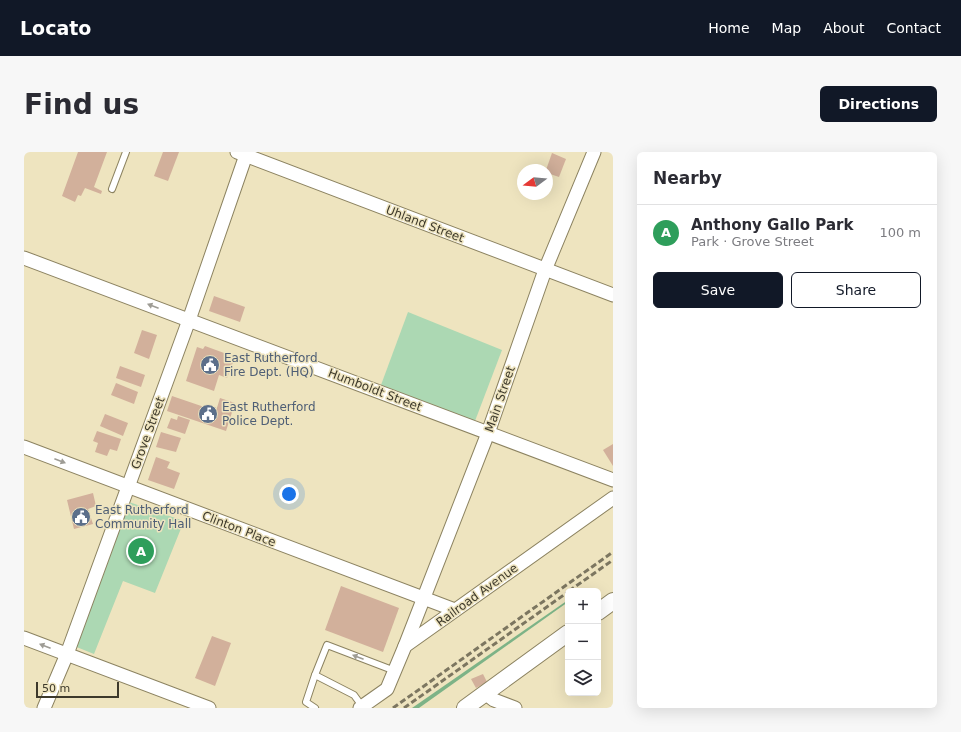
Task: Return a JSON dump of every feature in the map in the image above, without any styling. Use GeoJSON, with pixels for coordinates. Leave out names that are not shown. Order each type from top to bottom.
{"type":"FeatureCollection","features":[{"type":"Feature","properties":{"kind":"street","name":"Main Street"},"geometry":{"type":"LineString","coordinates":[[405,646],[425,599],[488,433],[545,270],[594,152]]}},
{"type":"Feature","properties":{"kind":"street","name":"Uhland Street"},"geometry":{"type":"LineString","coordinates":[[241,154],[613,295]]}},
{"type":"Feature","properties":{"kind":"street","name":"Grove Street"},"geometry":{"type":"LineString","coordinates":[[44,708],[67,654],[189,320],[241,154]]}},
{"type":"Feature","properties":{"kind":"street","name":"Humboldt Street"},"geometry":{"type":"LineString","coordinates":[[24,258],[613,480]]}},
{"type":"Feature","properties":{"kind":"street","name":"Clinton Place"},"geometry":{"type":"LineString","coordinates":[[24,447],[455,610]]}},
{"type":"Feature","properties":{"kind":"street","name":"Railroad Avenue"},"geometry":{"type":"LineString","coordinates":[[405,646],[613,498]]}},
{"type":"Feature","properties":{"kind":"street"},"geometry":{"type":"LineString","coordinates":[[465,708],[565,635]]}},
{"type":"Feature","properties":{"kind":"street"},"geometry":{"type":"LineString","coordinates":[[24,638],[209,708]]}},
{"type":"Feature","properties":{"kind":"street"},"geometry":{"type":"LineString","coordinates":[[361,707],[387,689],[405,646]]}},
{"type":"Feature","properties":{"kind":"street"},"geometry":{"type":"LineString","coordinates":[[485,693],[494,700],[515,708]]}},
{"type":"Feature","properties":{"kind":"lane"},"geometry":{"type":"LineString","coordinates":[[112,189],[126,152]]}},
{"type":"Feature","properties":{"kind":"lane"},"geometry":{"type":"LineString","coordinates":[[315,708],[306,702],[327,645],[395,671]]}},
{"type":"Feature","properties":{"kind":"lane"},"geometry":{"type":"LineString","coordinates":[[316,675],[354,695],[361,707]]}},
{"type":"Feature","properties":{"kind":"green space"},"geometry":{"type":"Polygon","coordinates":[[[408,312],[502,350],[475,421],[381,385],[408,312]]]}},
{"type":"Feature","properties":{"kind":"green space"},"geometry":{"type":"Polygon","coordinates":[[[129,502],[184,521],[155,593],[123,581],[94,654],[74,646],[129,502]]]}},
{"type":"Feature","properties":{"kind":"green space"},"geometry":{"type":"Polygon","coordinates":[[[565,602],[565,604],[419,708],[412,708],[565,602]]]}},
{"type":"Feature","properties":{"kind":"building"},"geometry":{"type":"Polygon","coordinates":[[[78,152],[107,152],[94,187],[102,191],[101,194],[85,188],[81,196],[78,195],[75,202],[62,196],[78,152]]]}},
{"type":"Feature","properties":{"kind":"building"},"geometry":{"type":"Polygon","coordinates":[[[163,152],[179,152],[168,181],[154,176],[163,152]]]}},
{"type":"Feature","properties":{"kind":"building"},"geometry":{"type":"Polygon","coordinates":[[[552,153],[566,159],[559,177],[553,175],[553,164],[548,164],[552,153]]]}},
{"type":"Feature","properties":{"kind":"building"},"geometry":{"type":"Polygon","coordinates":[[[214,296],[245,307],[240,322],[209,311],[214,296]]]}},
{"type":"Feature","properties":{"kind":"building"},"geometry":{"type":"Polygon","coordinates":[[[142,330],[157,335],[149,359],[134,353],[142,330]]]}},
{"type":"Feature","properties":{"kind":"building"},"geometry":{"type":"Polygon","coordinates":[[[205,346],[235,357],[227,378],[219,375],[214,391],[186,381],[197,347],[203,349],[205,346]]]}},
{"type":"Feature","properties":{"kind":"building"},"geometry":{"type":"Polygon","coordinates":[[[120,366],[145,375],[141,387],[116,378],[120,366]]]}},
{"type":"Feature","properties":{"kind":"building"},"geometry":{"type":"Polygon","coordinates":[[[116,383],[138,392],[134,404],[111,395],[116,383]]]}},
{"type":"Feature","properties":{"kind":"building"},"geometry":{"type":"Polygon","coordinates":[[[172,396],[216,411],[220,398],[235,403],[226,431],[167,411],[172,396]]]}},
{"type":"Feature","properties":{"kind":"building"},"geometry":{"type":"Polygon","coordinates":[[[105,414],[128,423],[123,436],[100,426],[105,414]]]}},
{"type":"Feature","properties":{"kind":"building"},"geometry":{"type":"Polygon","coordinates":[[[178,416],[190,420],[185,434],[167,428],[171,418],[177,420],[178,416]]]}},
{"type":"Feature","properties":{"kind":"building"},"geometry":{"type":"Polygon","coordinates":[[[97,431],[121,439],[117,451],[110,449],[107,456],[95,452],[98,443],[93,441],[97,431]]]}},
{"type":"Feature","properties":{"kind":"building"},"geometry":{"type":"Polygon","coordinates":[[[161,432],[181,438],[176,452],[156,447],[161,432]]]}},
{"type":"Feature","properties":{"kind":"building"},"geometry":{"type":"Polygon","coordinates":[[[613,444],[613,466],[603,450],[613,444]]]}},
{"type":"Feature","properties":{"kind":"building"},"geometry":{"type":"Polygon","coordinates":[[[156,457],[170,462],[167,468],[180,473],[174,489],[148,480],[156,457]]]}},
{"type":"Feature","properties":{"kind":"building","name":"East Rutherford Community Hall"},"geometry":{"type":"Polygon","coordinates":[[[93,493],[96,506],[88,509],[93,524],[74,529],[67,500],[93,493]]]}},
{"type":"Feature","properties":{"kind":"building"},"geometry":{"type":"Polygon","coordinates":[[[341,586],[399,608],[383,652],[325,630],[341,586]]]}},
{"type":"Feature","properties":{"kind":"building"},"geometry":{"type":"Polygon","coordinates":[[[212,636],[231,643],[215,686],[195,678],[212,636]]]}},
{"type":"Feature","properties":{"kind":"building"},"geometry":{"type":"Polygon","coordinates":[[[483,674],[487,682],[476,688],[471,679],[483,674]]]}},
{"type":"Feature","properties":{"kind":"railway"},"geometry":{"type":"LineString","coordinates":[[393,708],[613,552]]}},
{"type":"Feature","properties":{"kind":"railway"},"geometry":{"type":"LineString","coordinates":[[573,588],[613,560]]}},
{"type":"Feature","properties":{"kind":"railway"},"geometry":{"type":"LineString","coordinates":[[404,708],[565,594]]}},
{"type":"Feature","properties":{"kind":"place","name":"East Rutherford Fire Dept. (HQ)"},"geometry":{"type":"Point","coordinates":[210,365]}},
{"type":"Feature","properties":{"kind":"place","name":"East Rutherford Police Dept."},"geometry":{"type":"Point","coordinates":[208,414]}},
{"type":"Feature","properties":{"kind":"place","name":"East Rutherford Community Hall"},"geometry":{"type":"Point","coordinates":[81,517]}},
{"type":"Feature","properties":{"kind":"place","name":"Anthony Gallo Park"},"geometry":{"type":"Point","coordinates":[141,551]}}]}
